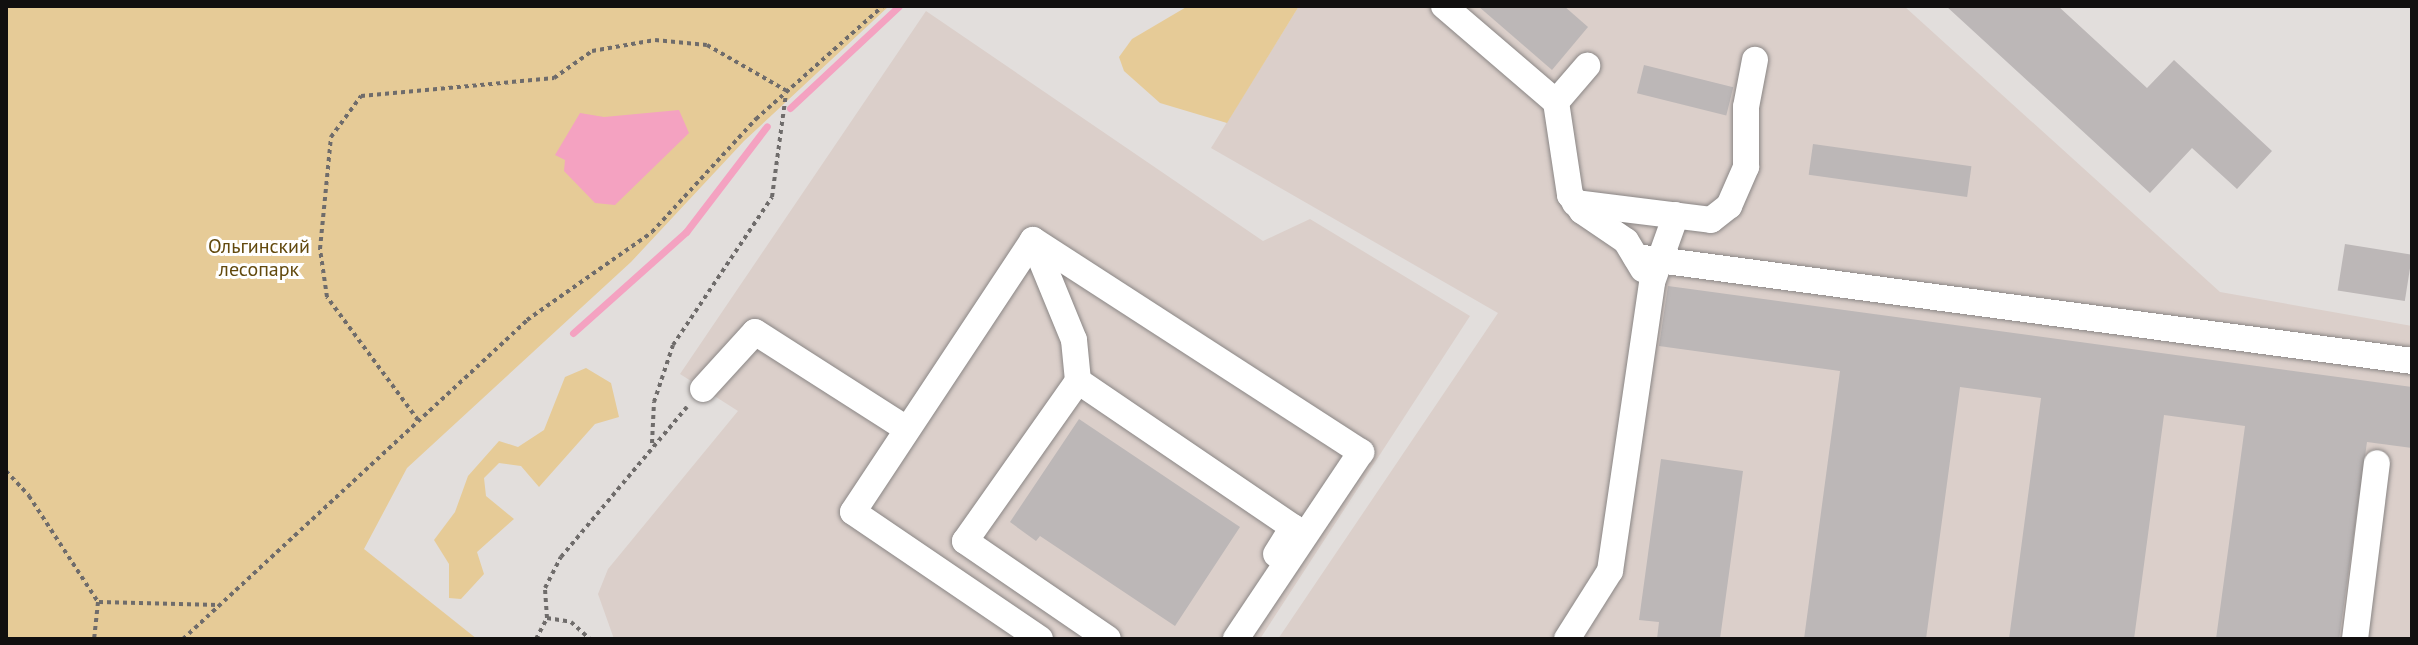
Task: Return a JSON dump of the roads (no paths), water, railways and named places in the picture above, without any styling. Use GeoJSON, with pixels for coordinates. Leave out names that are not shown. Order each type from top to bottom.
{"type":"FeatureCollection","features":[{"type":"Feature","properties":{"kind":"lane"},"geometry":{"type":"LineString","coordinates":[[1444,6],[1556,102],[1564,172],[1575,203],[1626,241],[1649,266],[2412,361]]}},
{"type":"Feature","properties":{"kind":"lane"},"geometry":{"type":"LineString","coordinates":[[1575,203],[1711,220],[1729,206],[1749,153],[1746,107],[1755,60]]}},
{"type":"Feature","properties":{"kind":"lane"},"geometry":{"type":"LineString","coordinates":[[1556,102],[1587,66]]}},
{"type":"Feature","properties":{"kind":"lane"},"geometry":{"type":"LineString","coordinates":[[1567,639],[1599,595],[1614,556],[1649,266],[1676,215]]}},
{"type":"Feature","properties":{"kind":"lane"},"geometry":{"type":"LineString","coordinates":[[1033,240],[1074,340],[1078,381],[965,541],[1108,639]]}},
{"type":"Feature","properties":{"kind":"lane"},"geometry":{"type":"LineString","coordinates":[[1033,240],[905,428],[853,512],[1040,639]]}},
{"type":"Feature","properties":{"kind":"lane"},"geometry":{"type":"LineString","coordinates":[[1033,240],[1361,452],[1236,639]]}},
{"type":"Feature","properties":{"kind":"lane"},"geometry":{"type":"LineString","coordinates":[[696,396],[755,332],[905,428]]}},
{"type":"Feature","properties":{"kind":"lane"},"geometry":{"type":"LineString","coordinates":[[1078,381],[1293,527],[1222,639]]}},
{"type":"Feature","properties":{"kind":"lane"},"geometry":{"type":"LineString","coordinates":[[2355,639],[2377,463]]}},
{"type":"Feature","properties":{"kind":"waterway"},"geometry":{"type":"LineString","coordinates":[[790,108],[899,6]]}},
{"type":"Feature","properties":{"kind":"waterway"},"geometry":{"type":"LineString","coordinates":[[573,333],[686,232],[767,126]]}},
{"type":"Feature","properties":{"kind":"park label","name":"Ольгинский лесопарк"},"geometry":{"type":"Point","coordinates":[259,258]}}]}
